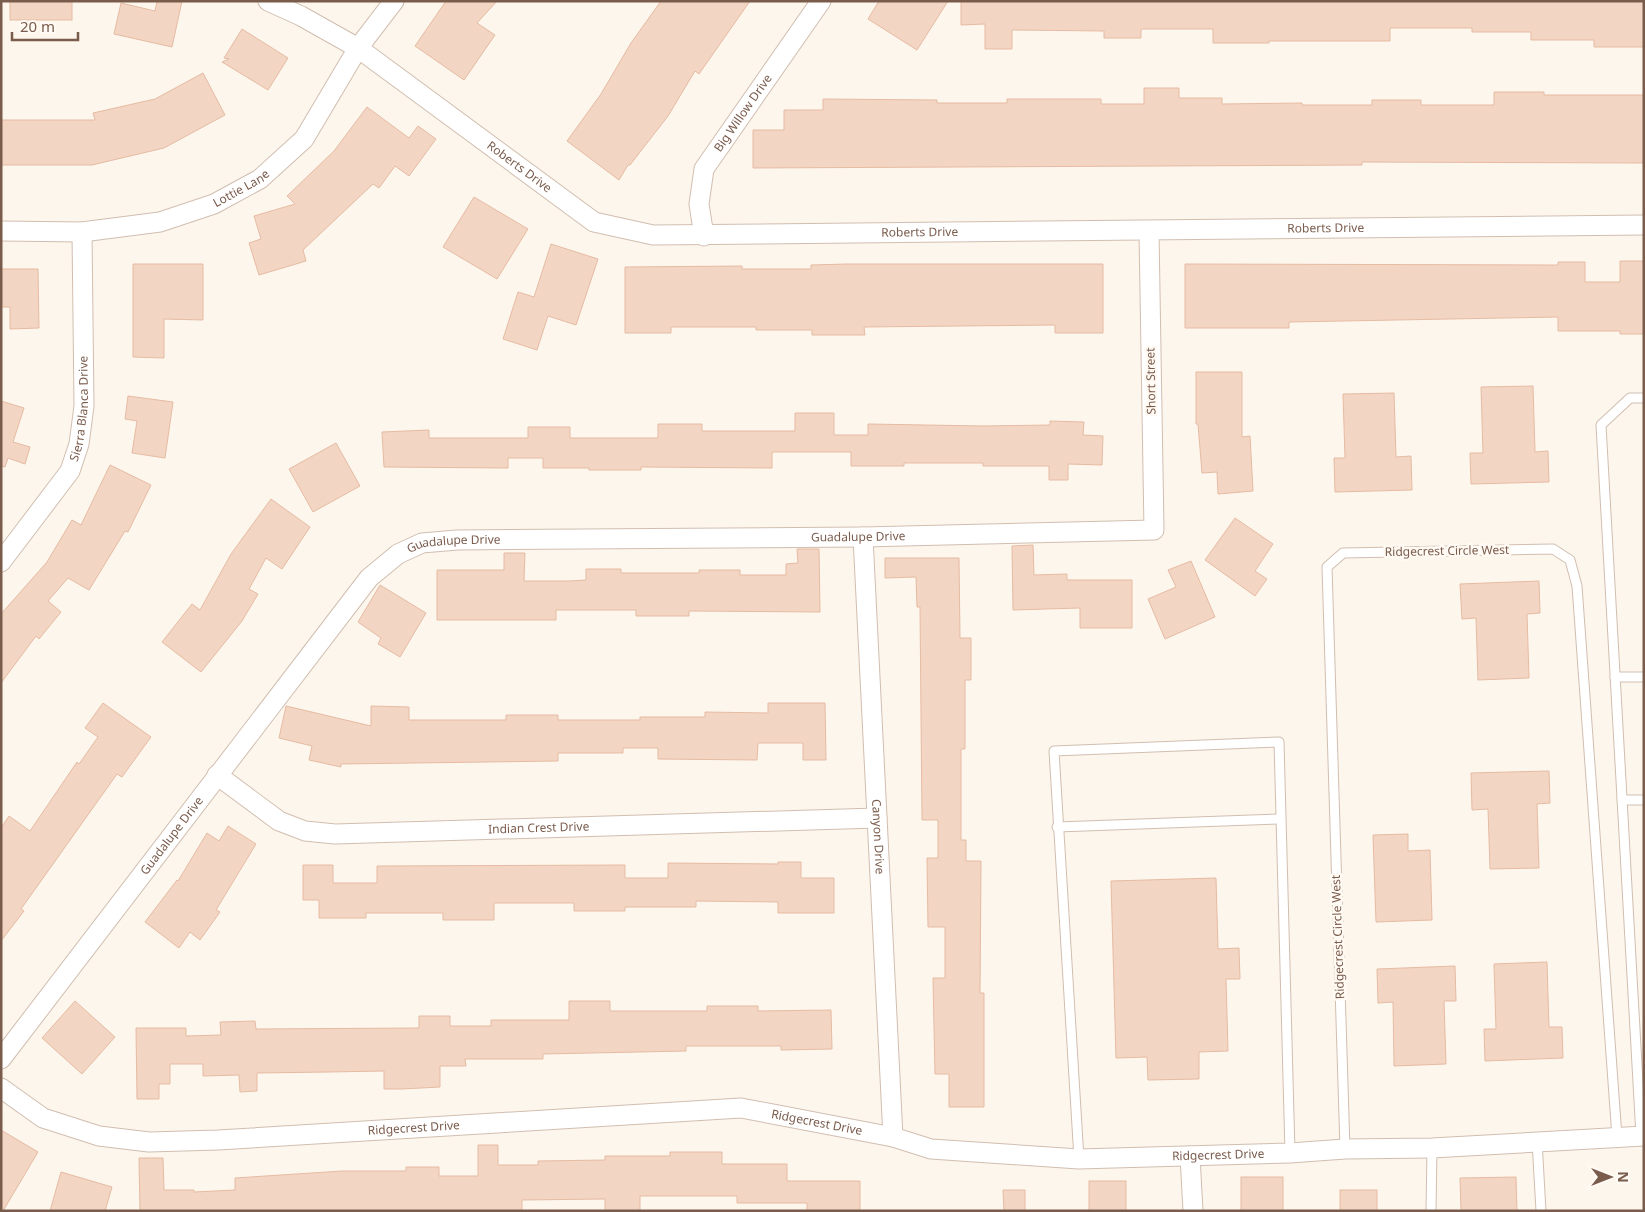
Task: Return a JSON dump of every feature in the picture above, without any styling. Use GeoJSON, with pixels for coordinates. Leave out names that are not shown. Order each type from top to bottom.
{"type":"FeatureCollection","features":[{"type":"Feature","properties":{"kind":"street","name":"Roberts Drive"},"geometry":{"type":"LineString","coordinates":[[268,1],[301,16],[358,48],[594,222],[653,235],[1149,232],[1644,225]]}},
{"type":"Feature","properties":{"kind":"street","name":"Lottie Lane"},"geometry":{"type":"LineString","coordinates":[[1,231],[82,232],[160,222],[214,204],[260,179],[304,139],[358,48],[394,1]]}},
{"type":"Feature","properties":{"kind":"street","name":"Big Willow Drive"},"geometry":{"type":"LineString","coordinates":[[704,236],[699,204],[704,169],[820,1]]}},
{"type":"Feature","properties":{"kind":"street","name":"Sierra Blanca Drive"},"geometry":{"type":"LineString","coordinates":[[1,562],[70,472],[79,444],[84,406],[82,232]]}},
{"type":"Feature","properties":{"kind":"street","name":"Short Street"},"geometry":{"type":"LineString","coordinates":[[1149,232],[1154,530]]}},
{"type":"Feature","properties":{"kind":"street","name":"Guadalupe Drive"},"geometry":{"type":"LineString","coordinates":[[1,1059],[368,578],[398,554],[422,543],[467,540],[863,538],[1154,530]]}},
{"type":"Feature","properties":{"kind":"street","name":"Canyon Drive"},"geometry":{"type":"LineString","coordinates":[[863,538],[893,1137]]}},
{"type":"Feature","properties":{"kind":"street","name":"Indian Crest Drive"},"geometry":{"type":"LineString","coordinates":[[217,775],[279,821],[305,831],[335,834],[877,818]]}},
{"type":"Feature","properties":{"kind":"street","name":"Ridgecrest Drive"},"geometry":{"type":"LineString","coordinates":[[1,1088],[43,1118],[99,1136],[149,1142],[218,1140],[741,1108],[893,1137],[931,1149],[1079,1159],[1290,1153],[1345,1149],[1432,1148],[1642,1136]]}},
{"type":"Feature","properties":{"kind":"street"},"geometry":{"type":"LineString","coordinates":[[1190,1156],[1193,1211]]}},
{"type":"Feature","properties":{"kind":"lane"},"geometry":{"type":"LineString","coordinates":[[1642,1136],[1601,425],[1630,398],[1644,398]]}},
{"type":"Feature","properties":{"kind":"lane","name":"Ridgecrest Circle West"},"geometry":{"type":"LineString","coordinates":[[1345,1149],[1327,567],[1343,553],[1553,549],[1570,560],[1577,586],[1617,1137]]}},
{"type":"Feature","properties":{"kind":"lane"},"geometry":{"type":"LineString","coordinates":[[1615,677],[1644,678]]}},
{"type":"Feature","properties":{"kind":"lane"},"geometry":{"type":"LineString","coordinates":[[1079,1159],[1057,827],[1054,751],[1279,742],[1290,1153]]}},
{"type":"Feature","properties":{"kind":"lane"},"geometry":{"type":"LineString","coordinates":[[1622,800],[1644,800]]}},
{"type":"Feature","properties":{"kind":"lane"},"geometry":{"type":"LineString","coordinates":[[1057,827],[1280,819]]}},
{"type":"Feature","properties":{"kind":"lane"},"geometry":{"type":"LineString","coordinates":[[1537,1141],[1542,1211]]}},
{"type":"Feature","properties":{"kind":"lane"},"geometry":{"type":"LineString","coordinates":[[1430,1211],[1432,1148]]}},
{"type":"Feature","properties":{"kind":"building"},"geometry":{"type":"Polygon","coordinates":[[[10,1],[72,1],[72,20],[10,20],[10,1]]]}},
{"type":"Feature","properties":{"kind":"building"},"geometry":{"type":"Polygon","coordinates":[[[157,1],[182,1],[172,47],[114,34],[121,3],[155,11],[157,1]]]}},
{"type":"Feature","properties":{"kind":"building"},"geometry":{"type":"Polygon","coordinates":[[[446,1],[497,1],[477,23],[495,35],[464,80],[415,46],[446,1]]]}},
{"type":"Feature","properties":{"kind":"building"},"geometry":{"type":"Polygon","coordinates":[[[661,1],[750,1],[699,74],[695,71],[668,116],[630,165],[628,165],[619,180],[567,141],[601,94],[631,43],[661,1]]]}},
{"type":"Feature","properties":{"kind":"building"},"geometry":{"type":"Polygon","coordinates":[[[879,1],[948,1],[917,50],[868,19],[879,1]]]}},
{"type":"Feature","properties":{"kind":"building"},"geometry":{"type":"Polygon","coordinates":[[[961,1],[1644,1],[1644,47],[1594,47],[1594,40],[1531,40],[1531,32],[1472,32],[1472,28],[1390,28],[1390,41],[1269,41],[1269,43],[1213,43],[1213,29],[1141,29],[1141,38],[1104,38],[1104,31],[1012,30],[1012,49],[985,49],[985,24],[961,25],[961,1]]]}},
{"type":"Feature","properties":{"kind":"building"},"geometry":{"type":"Polygon","coordinates":[[[242,29],[288,58],[268,90],[222,62],[229,59],[224,58],[242,29]]]}},
{"type":"Feature","properties":{"kind":"building"},"geometry":{"type":"Polygon","coordinates":[[[203,73],[225,115],[164,148],[92,165],[1,165],[1,120],[95,120],[93,113],[155,99],[203,73]]]}},
{"type":"Feature","properties":{"kind":"building"},"geometry":{"type":"Polygon","coordinates":[[[1144,88],[1179,88],[1179,98],[1222,98],[1222,104],[1302,103],[1302,105],[1372,105],[1372,100],[1421,100],[1421,105],[1494,105],[1494,92],[1544,92],[1544,95],[1644,95],[1644,163],[1362,162],[1362,165],[753,168],[753,130],[784,130],[784,110],[823,110],[823,99],[937,100],[937,103],[1007,103],[1007,99],[1101,99],[1101,104],[1144,104],[1144,88]]]}},
{"type":"Feature","properties":{"kind":"building"},"geometry":{"type":"Polygon","coordinates":[[[367,107],[409,138],[418,126],[436,139],[409,176],[395,166],[379,188],[373,184],[303,250],[306,261],[259,275],[249,243],[261,239],[254,216],[295,204],[287,196],[334,151],[367,107]]]}},
{"type":"Feature","properties":{"kind":"building"},"geometry":{"type":"Polygon","coordinates":[[[474,197],[528,229],[497,279],[443,247],[474,197]]]}},
{"type":"Feature","properties":{"kind":"building"},"geometry":{"type":"Polygon","coordinates":[[[551,244],[598,259],[576,325],[548,316],[537,350],[503,339],[518,292],[534,297],[551,244]]]}},
{"type":"Feature","properties":{"kind":"building"},"geometry":{"type":"Polygon","coordinates":[[[1620,261],[1644,261],[1644,334],[1620,334],[1620,331],[1558,331],[1558,317],[1289,322],[1289,328],[1185,328],[1185,264],[1558,265],[1558,262],[1585,262],[1585,282],[1620,282],[1620,261]]]}},
{"type":"Feature","properties":{"kind":"building"},"geometry":{"type":"Polygon","coordinates":[[[133,264],[203,264],[203,320],[164,319],[164,358],[133,357],[133,264]]]}},
{"type":"Feature","properties":{"kind":"building"},"geometry":{"type":"Polygon","coordinates":[[[1103,264],[1103,333],[1055,333],[1055,325],[864,327],[865,335],[812,335],[812,330],[756,330],[756,327],[671,327],[671,333],[625,333],[625,267],[742,266],[742,269],[811,269],[811,265],[1103,264]]]}},
{"type":"Feature","properties":{"kind":"building"},"geometry":{"type":"Polygon","coordinates":[[[1,269],[38,269],[39,328],[10,329],[10,307],[1,307],[1,269]]]}},
{"type":"Feature","properties":{"kind":"building"},"geometry":{"type":"Polygon","coordinates":[[[1196,372],[1242,372],[1242,437],[1250,436],[1253,491],[1218,494],[1217,472],[1202,473],[1198,424],[1196,424],[1196,372]]]}},
{"type":"Feature","properties":{"kind":"building"},"geometry":{"type":"Polygon","coordinates":[[[1533,386],[1535,452],[1548,451],[1549,482],[1471,484],[1470,453],[1483,453],[1481,387],[1533,386]]]}},
{"type":"Feature","properties":{"kind":"building"},"geometry":{"type":"Polygon","coordinates":[[[1394,393],[1396,457],[1411,456],[1412,490],[1335,492],[1334,458],[1345,458],[1343,394],[1394,393]]]}},
{"type":"Feature","properties":{"kind":"building"},"geometry":{"type":"Polygon","coordinates":[[[128,396],[173,402],[165,458],[132,453],[137,421],[125,419],[128,396]]]}},
{"type":"Feature","properties":{"kind":"building"},"geometry":{"type":"Polygon","coordinates":[[[1,401],[24,408],[13,442],[30,447],[25,464],[8,458],[5,467],[1,466],[1,401]]]}},
{"type":"Feature","properties":{"kind":"building"},"geometry":{"type":"Polygon","coordinates":[[[795,413],[834,413],[834,435],[868,435],[868,424],[983,426],[1050,425],[1050,421],[1084,422],[1083,435],[1103,436],[1102,465],[1068,464],[1068,480],[1049,480],[1049,466],[983,466],[983,463],[904,463],[904,466],[851,466],[851,452],[772,452],[772,468],[641,467],[641,470],[589,470],[589,468],[543,468],[543,458],[508,458],[508,468],[384,467],[382,432],[429,430],[429,438],[528,438],[528,427],[570,427],[570,438],[658,438],[658,424],[702,424],[702,431],[795,431],[795,413]]]}},
{"type":"Feature","properties":{"kind":"building"},"geometry":{"type":"Polygon","coordinates":[[[336,443],[360,486],[313,512],[289,469],[336,443]]]}},
{"type":"Feature","properties":{"kind":"building"},"geometry":{"type":"Polygon","coordinates":[[[110,465],[151,485],[128,532],[125,531],[89,590],[68,578],[48,601],[61,612],[39,639],[36,636],[1,683],[1,614],[47,562],[72,520],[81,525],[110,465]]]}},
{"type":"Feature","properties":{"kind":"building"},"geometry":{"type":"Polygon","coordinates":[[[271,499],[310,527],[282,569],[266,558],[249,589],[258,594],[242,621],[201,672],[162,642],[192,604],[200,610],[231,554],[271,499]]]}},
{"type":"Feature","properties":{"kind":"building"},"geometry":{"type":"Polygon","coordinates":[[[1235,518],[1273,544],[1255,571],[1267,579],[1255,596],[1205,560],[1235,518]]]}},
{"type":"Feature","properties":{"kind":"building"},"geometry":{"type":"Polygon","coordinates":[[[1033,545],[1034,575],[1067,574],[1067,580],[1132,580],[1132,628],[1080,628],[1080,608],[1013,610],[1012,546],[1033,545]]]}},
{"type":"Feature","properties":{"kind":"building"},"geometry":{"type":"Polygon","coordinates":[[[797,549],[819,549],[820,612],[689,611],[689,616],[636,616],[636,610],[556,610],[556,620],[437,620],[437,570],[504,570],[504,553],[525,553],[524,581],[570,581],[586,580],[586,569],[621,569],[621,573],[699,573],[699,570],[740,570],[740,575],[786,575],[786,564],[798,563],[797,549]]]}},
{"type":"Feature","properties":{"kind":"building"},"geometry":{"type":"Polygon","coordinates":[[[885,558],[959,558],[960,638],[971,638],[971,680],[965,680],[965,749],[961,749],[961,840],[966,840],[966,861],[981,861],[980,993],[984,993],[984,1107],[949,1107],[949,1074],[935,1074],[933,978],[945,978],[945,927],[928,927],[927,858],[938,858],[938,820],[922,820],[920,607],[917,607],[916,577],[885,578],[885,558]]]}},
{"type":"Feature","properties":{"kind":"building"},"geometry":{"type":"Polygon","coordinates":[[[1191,561],[1215,617],[1165,639],[1148,599],[1176,587],[1168,570],[1191,561]]]}},
{"type":"Feature","properties":{"kind":"building"},"geometry":{"type":"Polygon","coordinates":[[[1539,581],[1540,613],[1527,614],[1529,678],[1478,680],[1476,618],[1462,619],[1460,584],[1539,581]]]}},
{"type":"Feature","properties":{"kind":"building"},"geometry":{"type":"Polygon","coordinates":[[[380,585],[426,613],[400,657],[378,644],[381,638],[358,622],[380,585]]]}},
{"type":"Feature","properties":{"kind":"building"},"geometry":{"type":"Polygon","coordinates":[[[103,703],[151,737],[122,777],[117,774],[21,909],[24,911],[1,941],[1,828],[9,816],[30,831],[77,762],[79,764],[98,737],[85,728],[103,703]]]}},
{"type":"Feature","properties":{"kind":"building"},"geometry":{"type":"Polygon","coordinates":[[[768,703],[825,703],[826,760],[803,760],[803,743],[758,743],[757,760],[658,759],[658,748],[623,748],[623,753],[558,753],[558,761],[341,764],[341,767],[309,760],[312,746],[279,738],[286,706],[371,726],[371,706],[409,707],[409,720],[506,720],[506,715],[558,715],[558,720],[640,720],[640,717],[705,717],[705,712],[768,713],[768,703]]]}},
{"type":"Feature","properties":{"kind":"building"},"geometry":{"type":"Polygon","coordinates":[[[1549,771],[1550,803],[1537,804],[1539,868],[1490,869],[1488,809],[1472,810],[1471,773],[1549,771]]]}},
{"type":"Feature","properties":{"kind":"building"},"geometry":{"type":"Polygon","coordinates":[[[228,826],[256,844],[216,910],[220,912],[200,940],[190,932],[179,948],[145,922],[178,881],[207,833],[219,841],[228,826]]]}},
{"type":"Feature","properties":{"kind":"building"},"geometry":{"type":"Polygon","coordinates":[[[1408,834],[1408,851],[1430,850],[1432,920],[1376,922],[1373,835],[1408,834]]]}},
{"type":"Feature","properties":{"kind":"building"},"geometry":{"type":"Polygon","coordinates":[[[778,862],[801,862],[801,878],[834,878],[834,913],[778,913],[778,902],[696,901],[696,907],[625,907],[625,911],[574,911],[574,903],[494,903],[494,920],[443,920],[443,913],[366,913],[366,918],[319,918],[319,900],[303,900],[303,865],[333,865],[333,883],[377,883],[377,866],[625,865],[625,878],[668,878],[668,863],[778,864],[778,862]]]}},
{"type":"Feature","properties":{"kind":"building"},"geometry":{"type":"Polygon","coordinates":[[[1216,878],[1218,949],[1239,948],[1240,979],[1226,979],[1228,1051],[1199,1052],[1199,1079],[1148,1080],[1147,1057],[1116,1058],[1111,881],[1216,878]]]}},
{"type":"Feature","properties":{"kind":"building"},"geometry":{"type":"Polygon","coordinates":[[[1547,962],[1549,1027],[1562,1027],[1563,1058],[1485,1061],[1484,1029],[1496,1029],[1494,964],[1547,962]]]}},
{"type":"Feature","properties":{"kind":"building"},"geometry":{"type":"Polygon","coordinates":[[[1455,966],[1456,1001],[1444,1001],[1446,1064],[1394,1066],[1393,1002],[1378,1003],[1377,969],[1455,966]]]}},
{"type":"Feature","properties":{"kind":"building"},"geometry":{"type":"Polygon","coordinates":[[[75,1001],[115,1037],[82,1074],[42,1038],[75,1001]]]}},
{"type":"Feature","properties":{"kind":"building"},"geometry":{"type":"Polygon","coordinates":[[[569,1001],[610,1001],[610,1011],[707,1011],[707,1006],[758,1006],[758,1011],[831,1010],[832,1049],[781,1050],[781,1046],[686,1046],[686,1051],[543,1054],[543,1059],[465,1059],[466,1066],[440,1066],[440,1087],[402,1089],[384,1089],[384,1071],[257,1073],[257,1091],[240,1092],[239,1075],[203,1076],[203,1064],[170,1064],[170,1084],[159,1084],[159,1099],[137,1099],[136,1028],[186,1028],[186,1036],[221,1035],[220,1022],[255,1021],[256,1029],[419,1028],[419,1016],[450,1016],[450,1026],[491,1026],[491,1020],[569,1020],[569,1001]]]}},
{"type":"Feature","properties":{"kind":"building"},"geometry":{"type":"Polygon","coordinates":[[[1,1130],[38,1152],[3,1211],[1,1211],[1,1130]]]}},
{"type":"Feature","properties":{"kind":"building"},"geometry":{"type":"Polygon","coordinates":[[[478,1145],[498,1145],[498,1165],[538,1165],[538,1161],[605,1160],[605,1156],[670,1156],[670,1152],[722,1152],[722,1164],[787,1164],[787,1181],[860,1181],[860,1211],[807,1211],[807,1203],[737,1203],[737,1196],[640,1196],[640,1211],[605,1211],[605,1199],[522,1200],[522,1211],[140,1211],[139,1158],[163,1158],[164,1190],[194,1190],[194,1192],[235,1190],[235,1178],[342,1171],[406,1171],[406,1167],[439,1167],[439,1176],[478,1176],[478,1145]]]}},
{"type":"Feature","properties":{"kind":"building"},"geometry":{"type":"Polygon","coordinates":[[[61,1172],[112,1187],[105,1211],[50,1211],[61,1172]]]}},
{"type":"Feature","properties":{"kind":"building"},"geometry":{"type":"Polygon","coordinates":[[[1241,1177],[1283,1177],[1283,1211],[1241,1211],[1241,1177]]]}},
{"type":"Feature","properties":{"kind":"building"},"geometry":{"type":"Polygon","coordinates":[[[1516,1177],[1517,1211],[1461,1211],[1460,1178],[1516,1177]]]}},
{"type":"Feature","properties":{"kind":"building"},"geometry":{"type":"Polygon","coordinates":[[[1089,1181],[1126,1181],[1126,1211],[1089,1211],[1089,1181]]]}},
{"type":"Feature","properties":{"kind":"building"},"geometry":{"type":"Polygon","coordinates":[[[1003,1190],[1025,1190],[1025,1211],[1004,1211],[1003,1190]]]}},
{"type":"Feature","properties":{"kind":"building"},"geometry":{"type":"Polygon","coordinates":[[[1340,1190],[1377,1190],[1377,1211],[1340,1211],[1340,1190]]]}}]}
